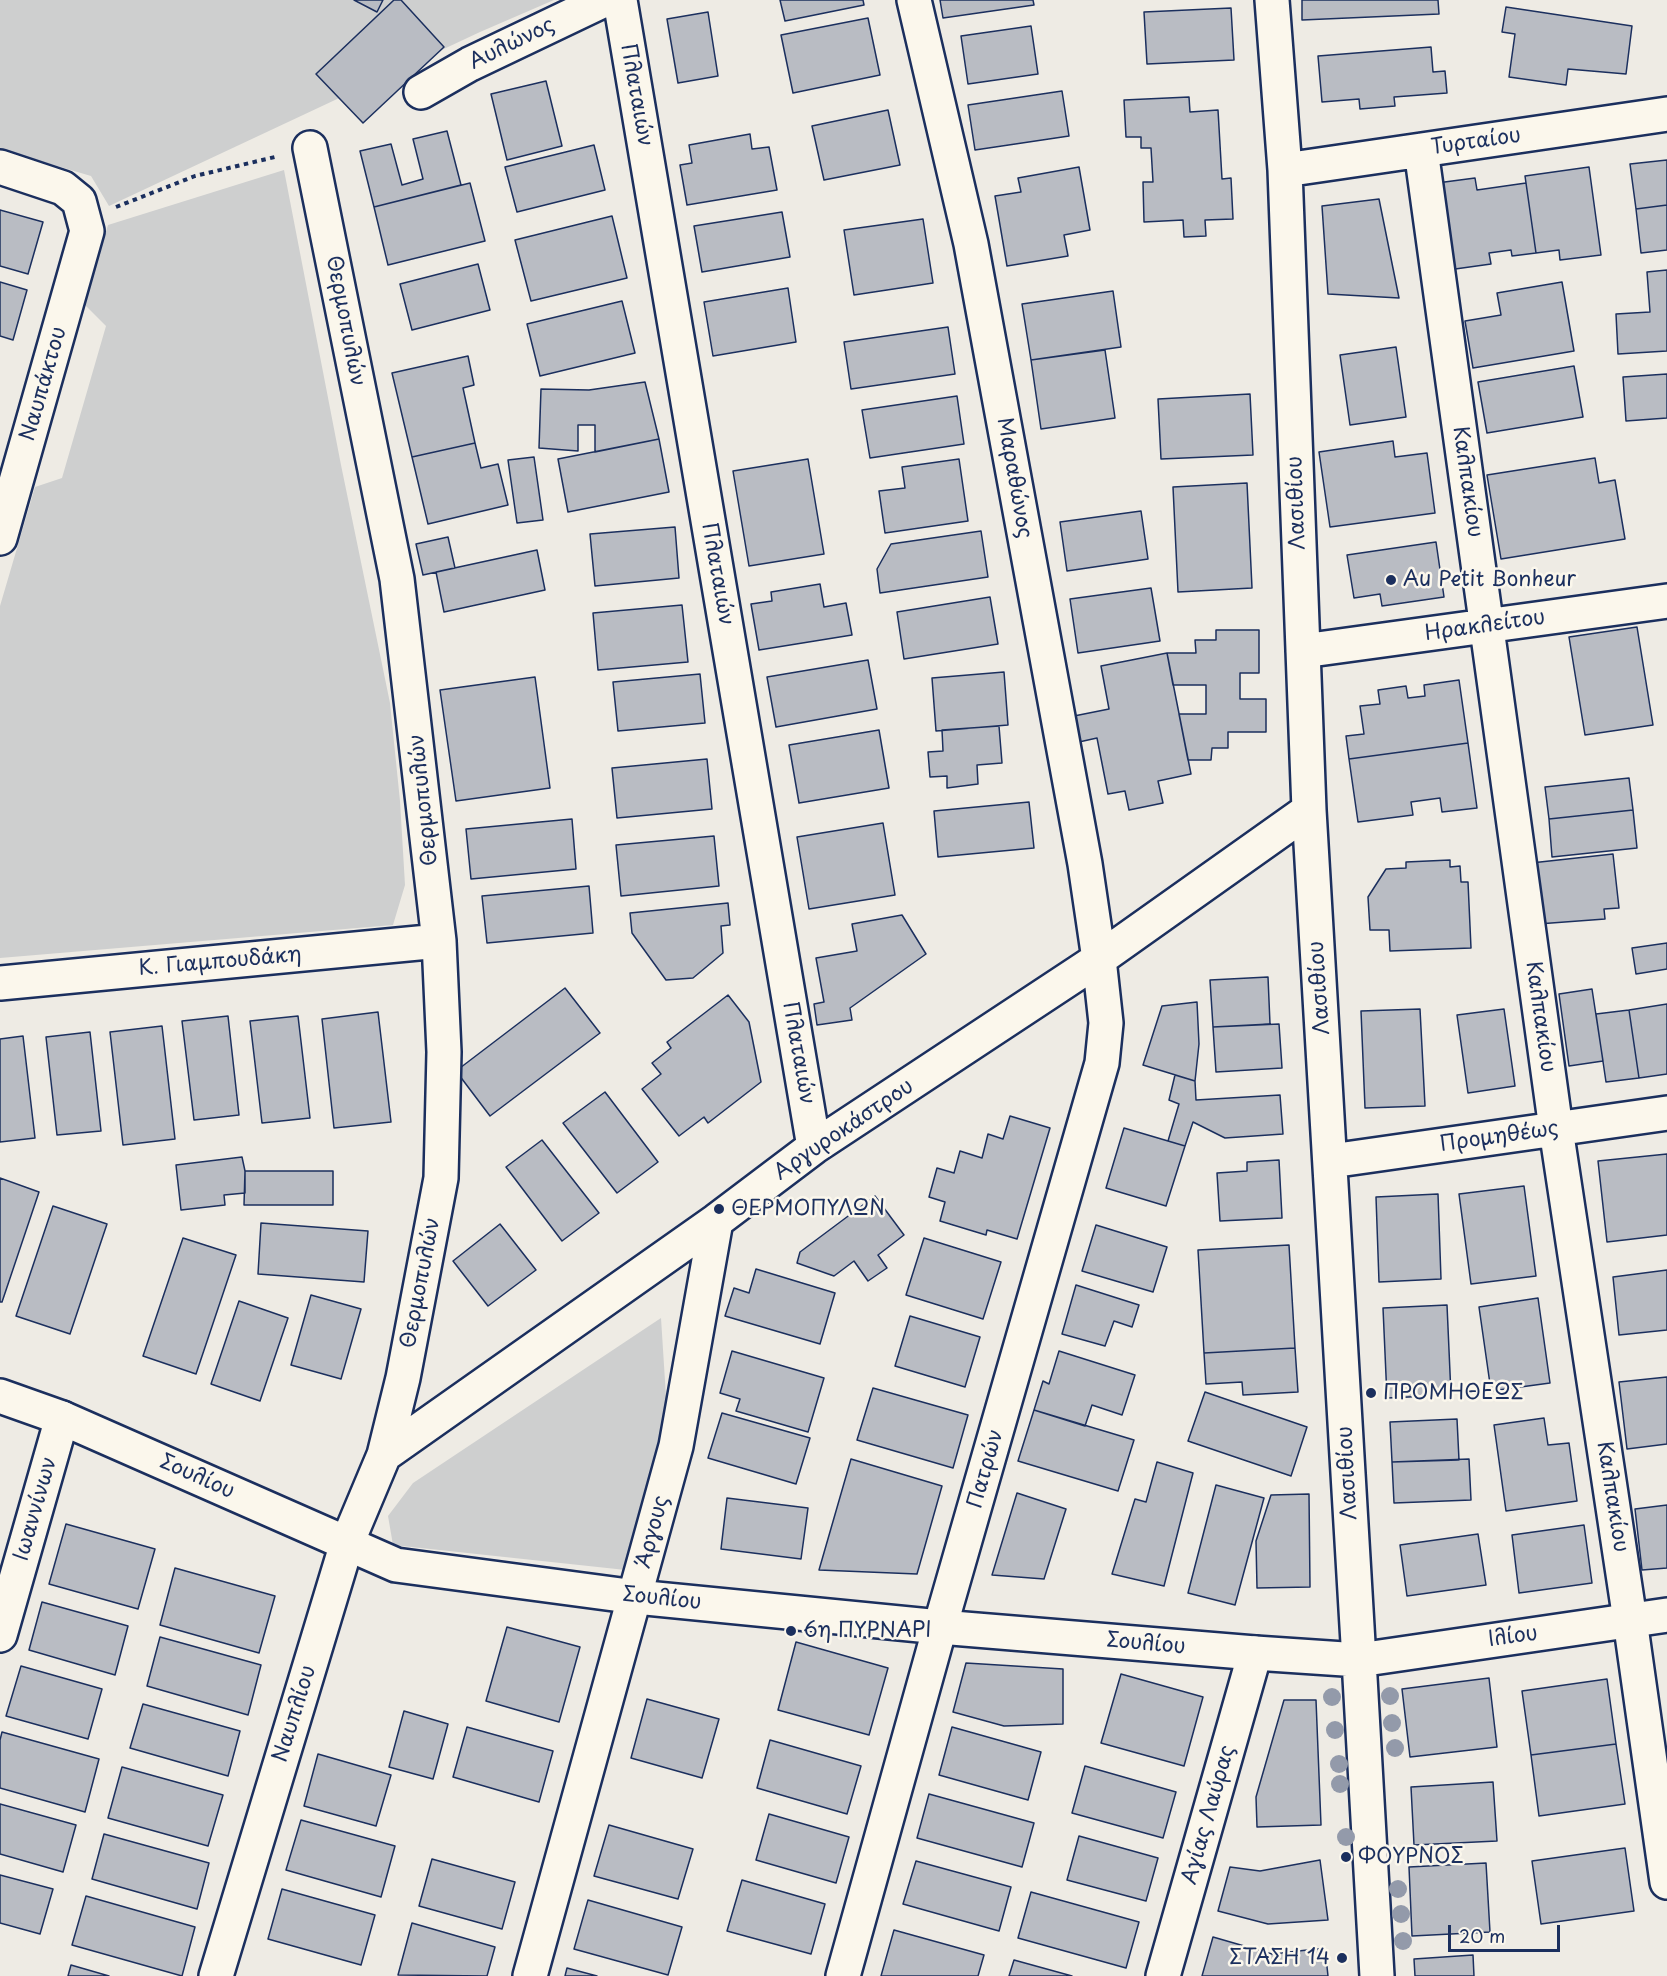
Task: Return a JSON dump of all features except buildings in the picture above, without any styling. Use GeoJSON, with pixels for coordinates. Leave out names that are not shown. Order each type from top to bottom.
{"type":"FeatureCollection","features":[{"type":"Feature","properties":{"kind":"street","name":"Αυλώνος"},"geometry":{"type":"LineString","coordinates":[[421,92],[470,64],[604,0]]}},
{"type":"Feature","properties":{"kind":"street","name":"Πλαταιών"},"geometry":{"type":"LineString","coordinates":[[620,0],[814,1148]]}},
{"type":"Feature","properties":{"kind":"street","name":"Μαραθώνος"},"geometry":{"type":"LineString","coordinates":[[914,0],[971,244],[1078,829],[1099,958]]}},
{"type":"Feature","properties":{"kind":"street","name":"Λασιθίου"},"geometry":{"type":"LineString","coordinates":[[1272,0],[1285,170],[1309,810],[1377,1976]]}},
{"type":"Feature","properties":{"kind":"street","name":"Τυρταίου"},"geometry":{"type":"LineString","coordinates":[[1285,170],[1667,114]]}},
{"type":"Feature","properties":{"kind":"street","name":"Θερμοπυλών"},"geometry":{"type":"LineString","coordinates":[[310,148],[397,579],[439,941],[444,1052],[441,1178],[403,1378],[384,1455]]}},
{"type":"Feature","properties":{"kind":"street","name":"Καλπακίου"},"geometry":{"type":"LineString","coordinates":[[1421,150],[1556,1129],[1667,1882]]}},
{"type":"Feature","properties":{"kind":"street"},"geometry":{"type":"LineString","coordinates":[[0,167],[63,188],[79,201],[86,226]]}},
{"type":"Feature","properties":{"kind":"street","name":"Ναυπάκτου"},"geometry":{"type":"LineString","coordinates":[[0,538],[86,226]]}},
{"type":"Feature","properties":{"kind":"street","name":"Ηρακλείτου"},"geometry":{"type":"LineString","coordinates":[[1303,651],[1667,601]]}},
{"type":"Feature","properties":{"kind":"street","name":"Αργυροκάστρου"},"geometry":{"type":"LineString","coordinates":[[384,1455],[717,1221],[814,1148],[1099,958],[1309,810]]}},
{"type":"Feature","properties":{"kind":"street","name":"Κ. Γιαμπουδάκη"},"geometry":{"type":"LineString","coordinates":[[0,982],[439,941]]}},
{"type":"Feature","properties":{"kind":"street","name":"Πατρών"},"geometry":{"type":"LineString","coordinates":[[843,1976],[940,1627],[1102,1063],[1106,1023],[1099,958]]}},
{"type":"Feature","properties":{"kind":"street","name":"Προμηθέως"},"geometry":{"type":"LineString","coordinates":[[1330,1161],[1667,1113]]}},
{"type":"Feature","properties":{"kind":"street","name":"Άργους"},"geometry":{"type":"LineString","coordinates":[[530,1976],[676,1446],[717,1221]]}},
{"type":"Feature","properties":{"kind":"street","name":"Σουλίου"},"geometry":{"type":"LineString","coordinates":[[0,1396],[62,1418],[396,1564],[636,1597],[940,1627],[1359,1660]]}},
{"type":"Feature","properties":{"kind":"street","name":"Ιωαννίνων"},"geometry":{"type":"LineString","coordinates":[[0,1635],[62,1418]]}},
{"type":"Feature","properties":{"kind":"street","name":"Ναυπλίου"},"geometry":{"type":"LineString","coordinates":[[216,1976],[347,1544],[384,1455]]}},
{"type":"Feature","properties":{"kind":"street","name":"Ιλίου"},"geometry":{"type":"LineString","coordinates":[[1359,1660],[1667,1615]]}},
{"type":"Feature","properties":{"kind":"street","name":"Αγίας Λαύρας"},"geometry":{"type":"LineString","coordinates":[[1163,1976],[1255,1653]]}},
{"type":"Feature","properties":{"kind":"path"},"geometry":{"type":"LineString","coordinates":[[86,226],[195,176],[310,148]]}},
{"type":"Feature","properties":{"kind":"shaded area"},"geometry":{"type":"Polygon","coordinates":[[[0,0],[554,0],[480,32],[109,206],[91,176],[0,149],[0,0]]]}},
{"type":"Feature","properties":{"kind":"shaded area"},"geometry":{"type":"Polygon","coordinates":[[[284,170],[390,703],[400,801],[405,885],[393,925],[0,958],[0,606],[35,487],[62,478],[106,326],[84,304],[108,225],[284,170]]]}},
{"type":"Feature","properties":{"kind":"shaded area"},"geometry":{"type":"Polygon","coordinates":[[[661,1318],[669,1444],[635,1571],[393,1545],[388,1516],[413,1483],[661,1318]]]}},
{"type":"Feature","properties":{"kind":"place","name":"Au Petit Bonheur"},"geometry":{"type":"Point","coordinates":[1391,580]}},
{"type":"Feature","properties":{"kind":"place","name":"ΘΕΡΜΟΠΥΛΩΝ"},"geometry":{"type":"Point","coordinates":[719,1209]}},
{"type":"Feature","properties":{"kind":"place","name":"ΠΡΟΜΗΘΕΩΣ"},"geometry":{"type":"Point","coordinates":[1371,1393]}},
{"type":"Feature","properties":{"kind":"place","name":"6η ΠΥΡΝΑΡΙ"},"geometry":{"type":"Point","coordinates":[791,1631]}},
{"type":"Feature","properties":{"kind":"place","name":"ΦΟΥΡΝΟΣ"},"geometry":{"type":"Point","coordinates":[1346,1857]}},
{"type":"Feature","properties":{"kind":"place","name":"ΣΤΑΣΗ 14"},"geometry":{"type":"Point","coordinates":[1342,1958]}}]}
